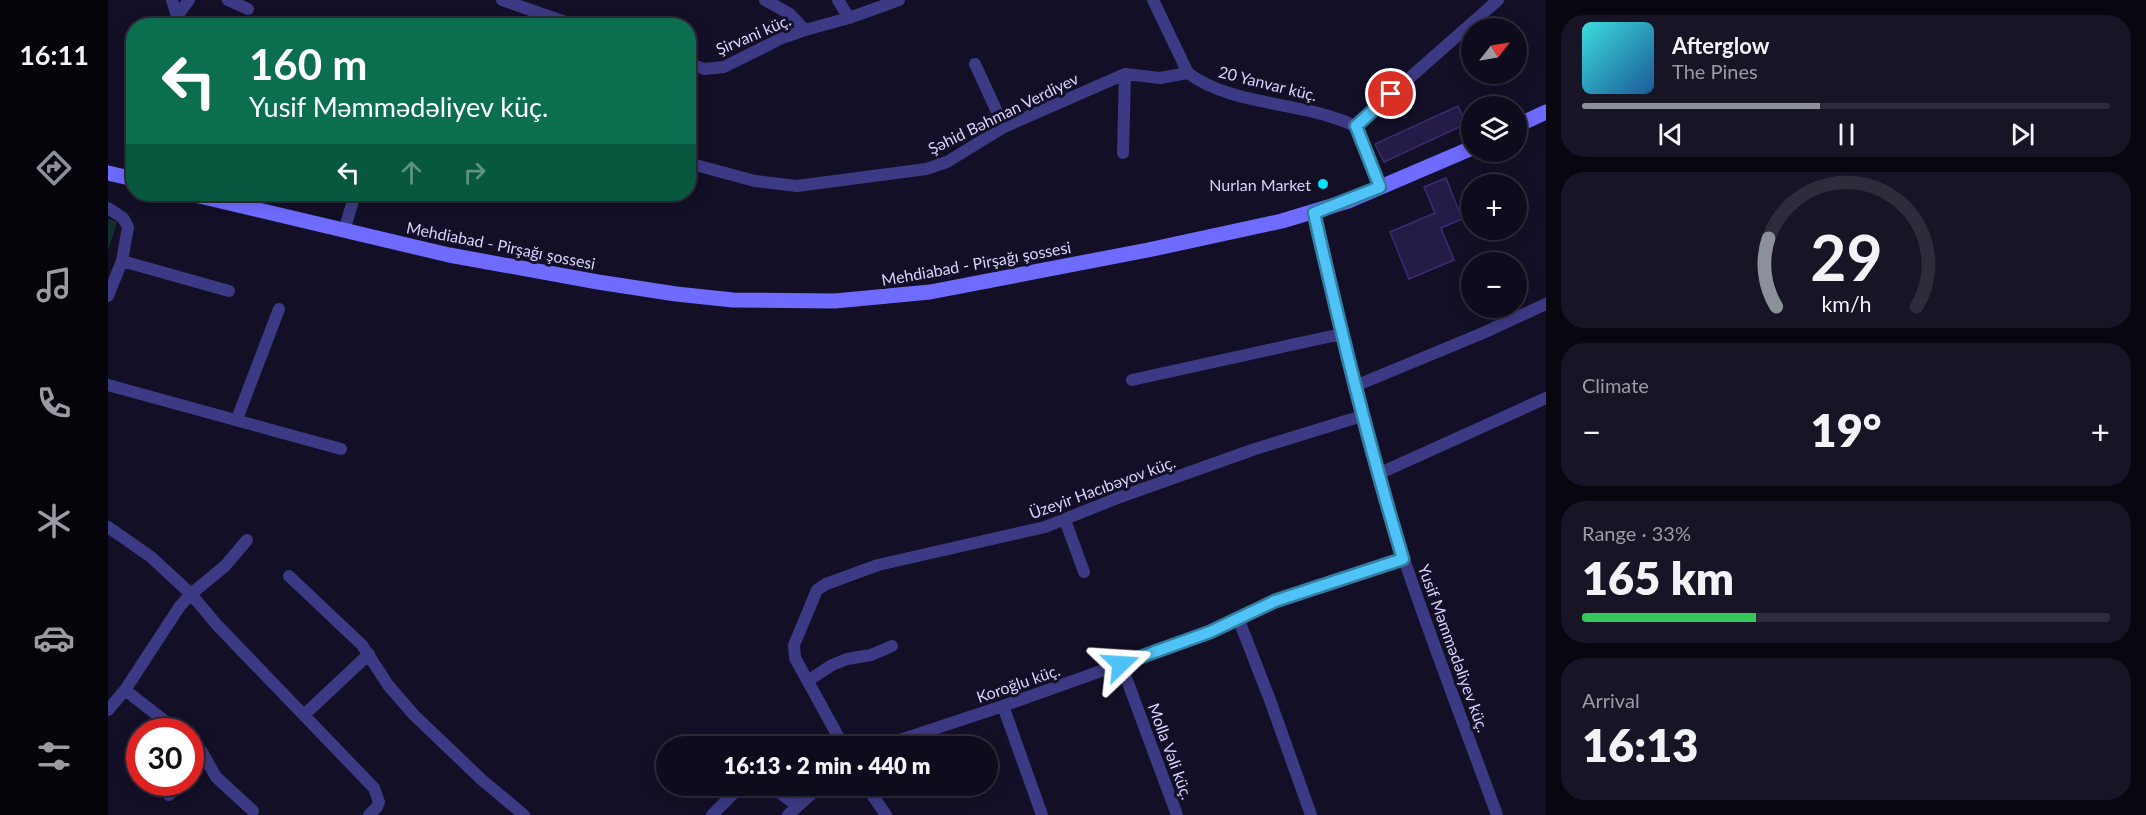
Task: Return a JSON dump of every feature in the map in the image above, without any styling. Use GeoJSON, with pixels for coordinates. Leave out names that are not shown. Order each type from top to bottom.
{"type":"FeatureCollection","features":[{"type":"Feature","properties":{"kind":"main road"},"geometry":{"type":"LineString","coordinates":[[1527,121],[1546,112]]}},
{"type":"Feature","properties":{"kind":"main road","name":"Mehdiabad - Pirşağı şossesi"},"geometry":{"type":"LineString","coordinates":[[220,201],[480,261],[643,289],[706,298],[789,302],[836,301],[930,292],[1148,250],[1314,213],[1461,153]]}},
{"type":"Feature","properties":{"kind":"main road"},"geometry":{"type":"LineString","coordinates":[[108,173],[126,176]]}},
{"type":"Feature","properties":{"kind":"street"},"geometry":{"type":"LineString","coordinates":[[172,0],[176,18]]}},
{"type":"Feature","properties":{"kind":"street"},"geometry":{"type":"LineString","coordinates":[[179,18],[189,0]]}},
{"type":"Feature","properties":{"kind":"street"},"geometry":{"type":"LineString","coordinates":[[228,0],[248,9]]}},
{"type":"Feature","properties":{"kind":"street"},"geometry":{"type":"LineString","coordinates":[[502,0],[554,18]]}},
{"type":"Feature","properties":{"kind":"street"},"geometry":{"type":"LineString","coordinates":[[765,0],[790,14],[805,30]]}},
{"type":"Feature","properties":{"kind":"street"},"geometry":{"type":"LineString","coordinates":[[838,0],[849,18]]}},
{"type":"Feature","properties":{"kind":"street","name":"Şirvani küç."},"geometry":{"type":"LineString","coordinates":[[696,66],[704,69],[724,67],[782,38],[899,0]]}},
{"type":"Feature","properties":{"kind":"street"},"geometry":{"type":"LineString","coordinates":[[1124,153],[1125,74],[1160,78],[1188,73],[1153,0]]}},
{"type":"Feature","properties":{"kind":"street"},"geometry":{"type":"LineString","coordinates":[[1380,187],[1356,126],[1498,0]]}},
{"type":"Feature","properties":{"kind":"street"},"geometry":{"type":"LineString","coordinates":[[975,64],[1004,128]]}},
{"type":"Feature","properties":{"kind":"street","name":"20 Yanvar küç."},"geometry":{"type":"LineString","coordinates":[[1188,73],[1198,81],[1217,90],[1325,113],[1356,126]]}},
{"type":"Feature","properties":{"kind":"street","name":"Şəhid Bəhman Verdiyev"},"geometry":{"type":"LineString","coordinates":[[696,165],[755,182],[797,186],[926,169],[947,162],[1004,128],[1125,74]]}},
{"type":"Feature","properties":{"kind":"street"},"geometry":{"type":"LineString","coordinates":[[344,231],[353,201]]}},
{"type":"Feature","properties":{"kind":"street"},"geometry":{"type":"LineString","coordinates":[[108,208],[123,218],[128,227],[122,261],[108,296]]}},
{"type":"Feature","properties":{"kind":"street","name":"Yusif Məmmədəliyev küç."},"geometry":{"type":"LineString","coordinates":[[1314,213],[1341,334],[1377,474],[1403,559],[1497,815]]}},
{"type":"Feature","properties":{"kind":"street"},"geometry":{"type":"LineString","coordinates":[[122,261],[229,291]]}},
{"type":"Feature","properties":{"kind":"street"},"geometry":{"type":"LineString","coordinates":[[1354,386],[1483,333],[1546,304]]}},
{"type":"Feature","properties":{"kind":"street"},"geometry":{"type":"LineString","coordinates":[[237,419],[279,309]]}},
{"type":"Feature","properties":{"kind":"street"},"geometry":{"type":"LineString","coordinates":[[1132,380],[1341,334]]}},
{"type":"Feature","properties":{"kind":"street"},"geometry":{"type":"LineString","coordinates":[[108,385],[341,449]]}},
{"type":"Feature","properties":{"kind":"street"},"geometry":{"type":"LineString","coordinates":[[1377,474],[1546,398]]}},
{"type":"Feature","properties":{"kind":"street","name":"Üzeyir Hacıbəyov küç."},"geometry":{"type":"LineString","coordinates":[[808,680],[795,658],[794,645],[817,590],[826,584],[878,565],[1028,532],[1255,449],[1362,416]]}},
{"type":"Feature","properties":{"kind":"street"},"geometry":{"type":"LineString","coordinates":[[1065,520],[1084,572]]}},
{"type":"Feature","properties":{"kind":"street"},"geometry":{"type":"LineString","coordinates":[[108,527],[151,557],[191,594],[217,626],[374,788],[379,802],[369,815]]}},
{"type":"Feature","properties":{"kind":"street"},"geometry":{"type":"LineString","coordinates":[[108,710],[125,690],[180,606],[225,566],[247,540]]}},
{"type":"Feature","properties":{"kind":"street","name":"Koroğlu küç."},"geometry":{"type":"LineString","coordinates":[[912,736],[1210,632],[1275,601],[1403,559]]}},
{"type":"Feature","properties":{"kind":"street"},"geometry":{"type":"LineString","coordinates":[[289,576],[348,630],[369,654],[402,703],[482,780],[524,815]]}},
{"type":"Feature","properties":{"kind":"street"},"geometry":{"type":"LineString","coordinates":[[1238,618],[1311,815]]}},
{"type":"Feature","properties":{"kind":"street"},"geometry":{"type":"LineString","coordinates":[[838,736],[808,680],[832,665],[847,659],[871,656],[892,646]]}},
{"type":"Feature","properties":{"kind":"street"},"geometry":{"type":"LineString","coordinates":[[304,715],[369,654]]}},
{"type":"Feature","properties":{"kind":"street","name":"Molla Vəli küç."},"geometry":{"type":"LineString","coordinates":[[1121,664],[1177,815]]}},
{"type":"Feature","properties":{"kind":"street"},"geometry":{"type":"LineString","coordinates":[[125,690],[161,718]]}},
{"type":"Feature","properties":{"kind":"street"},"geometry":{"type":"LineString","coordinates":[[1003,706],[1042,815]]}},
{"type":"Feature","properties":{"kind":"street"},"geometry":{"type":"LineString","coordinates":[[205,758],[216,777],[253,811]]}},
{"type":"Feature","properties":{"kind":"street"},"geometry":{"type":"LineString","coordinates":[[712,815],[731,796]]}},
{"type":"Feature","properties":{"kind":"street"},"geometry":{"type":"LineString","coordinates":[[784,796],[792,810],[808,796]]}},
{"type":"Feature","properties":{"kind":"street"},"geometry":{"type":"LineString","coordinates":[[873,796],[886,815]]}},
{"type":"Feature","properties":{"kind":"green space"},"geometry":{"type":"Polygon","coordinates":[[[108,219],[117,222],[108,251],[108,219]]]}},
{"type":"Feature","properties":{"kind":"building"},"geometry":{"type":"Polygon","coordinates":[[[1458,106],[1461,113],[1461,126],[1384,162],[1375,144],[1458,106]]]}},
{"type":"Feature","properties":{"kind":"building"},"geometry":{"type":"Polygon","coordinates":[[[1446,178],[1461,219],[1441,228],[1454,260],[1409,279],[1390,232],[1435,213],[1424,187],[1446,178]]]}},
{"type":"Feature","properties":{"kind":"place","name":"Nurlan Market"},"geometry":{"type":"Point","coordinates":[1323,184]}},
{"type":"Feature","properties":{"kind":"route"},"geometry":{"type":"LineString","coordinates":[[1121,664],[1210,632],[1260,606],[1403,559],[1362,416],[1314,213],[1380,187],[1356,126],[1391,94]]}}]}
